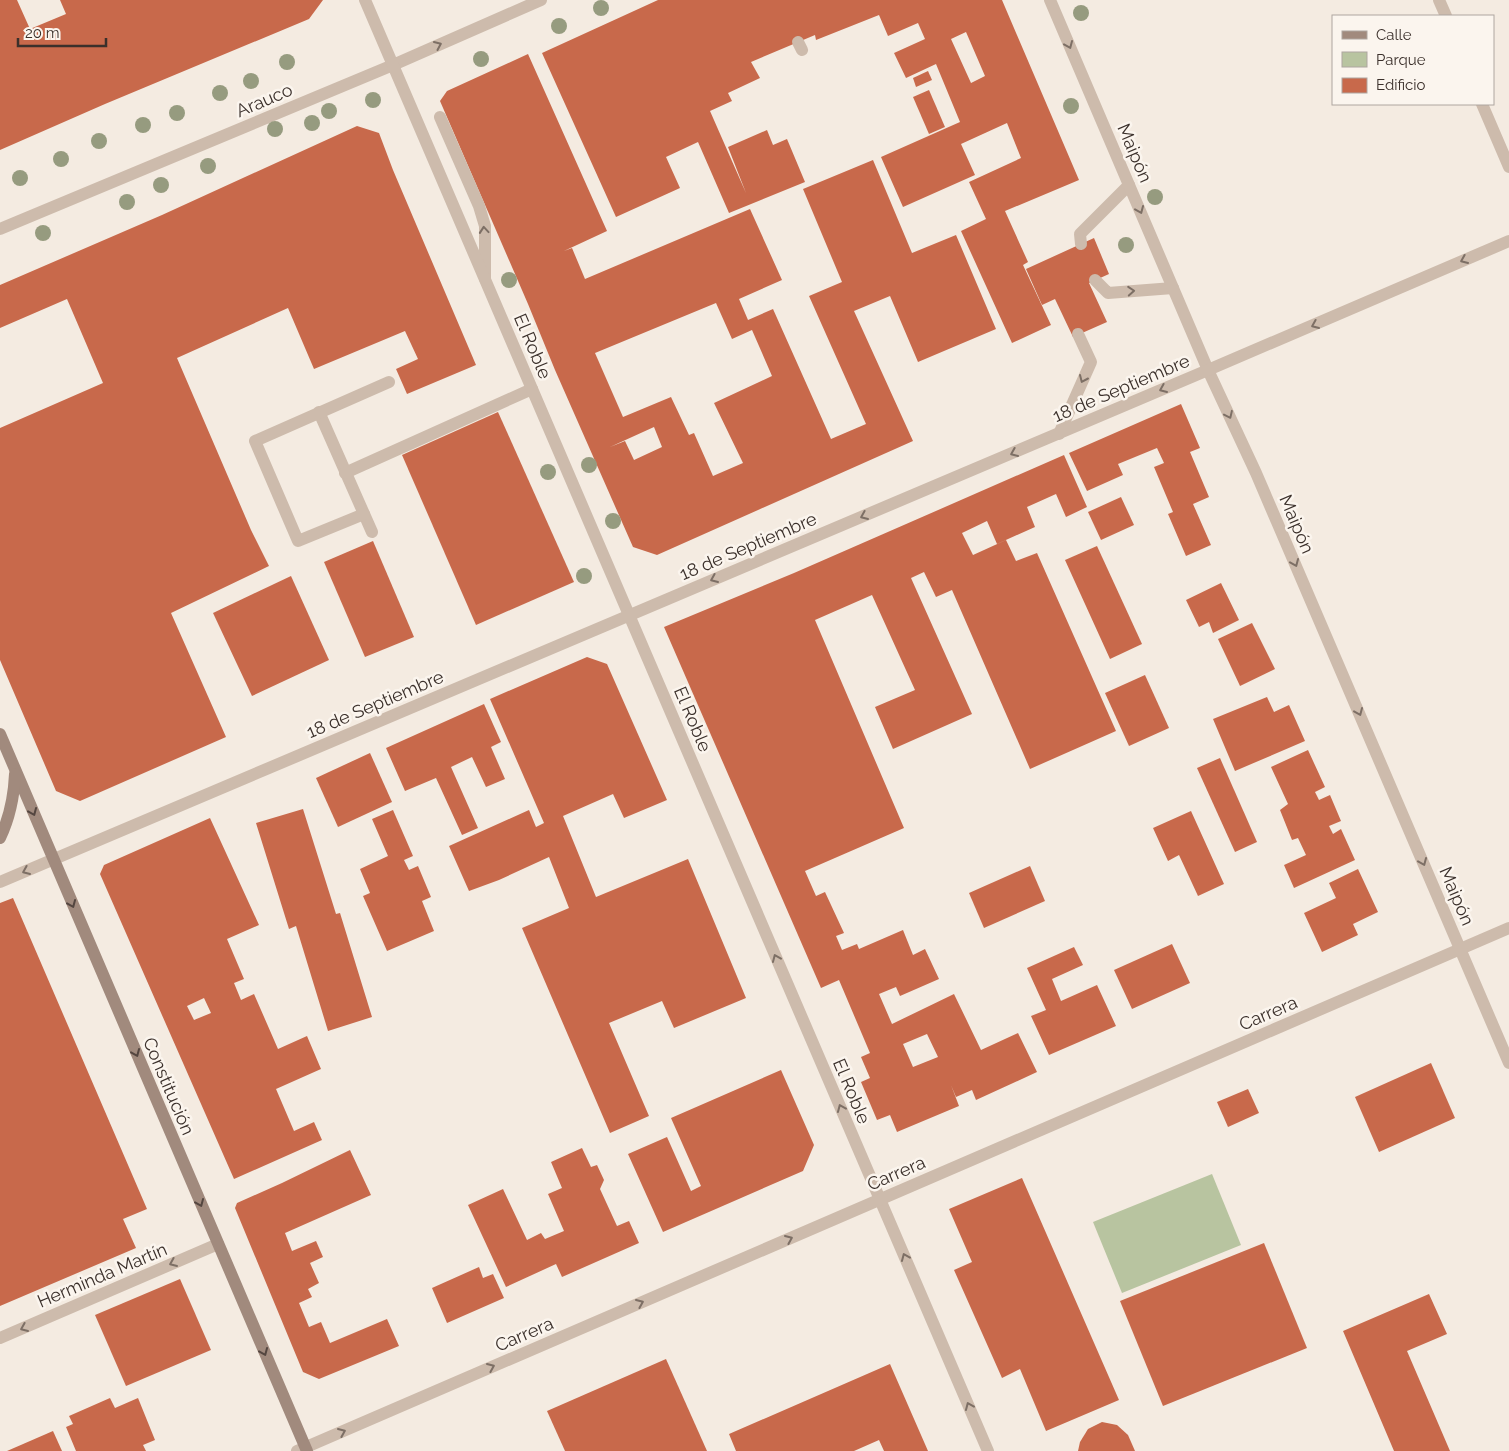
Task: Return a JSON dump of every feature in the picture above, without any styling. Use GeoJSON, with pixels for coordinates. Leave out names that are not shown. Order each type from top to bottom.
{"type":"FeatureCollection","features":[{"type":"Feature","properties":{"kind":"main road","name":"Constitución"},"geometry":{"type":"LineString","coordinates":[[0,734],[218,1244],[303,1450]]}},
{"type":"Feature","properties":{"kind":"main road"},"geometry":{"type":"LineString","coordinates":[[0,838],[14,793],[15,769]]}},
{"type":"Feature","properties":{"kind":"street","name":"El Roble"},"geometry":{"type":"LineString","coordinates":[[365,0],[988,1451]]}},
{"type":"Feature","properties":{"kind":"street","name":"Arauco"},"geometry":{"type":"LineString","coordinates":[[0,229],[393,65],[541,0]]}},
{"type":"Feature","properties":{"kind":"street","name":"Maipón"},"geometry":{"type":"LineString","coordinates":[[1050,0],[1208,370],[1256,473],[1509,1064]]}},
{"type":"Feature","properties":{"kind":"street"},"geometry":{"type":"LineString","coordinates":[[1439,0],[1446,15]]}},
{"type":"Feature","properties":{"kind":"street"},"geometry":{"type":"LineString","coordinates":[[1482,105],[1509,167]]}},
{"type":"Feature","properties":{"kind":"street"},"geometry":{"type":"LineString","coordinates":[[440,117],[479,206],[485,226],[485,279]]}},
{"type":"Feature","properties":{"kind":"street"},"geometry":{"type":"LineString","coordinates":[[1081,244],[1080,234],[1129,185]]}},
{"type":"Feature","properties":{"kind":"street","name":"18 de Septiembre"},"geometry":{"type":"LineString","coordinates":[[0,882],[1059,434],[1509,241]]}},
{"type":"Feature","properties":{"kind":"street"},"geometry":{"type":"LineString","coordinates":[[1095,280],[1108,293],[1173,288]]}},
{"type":"Feature","properties":{"kind":"street"},"geometry":{"type":"LineString","coordinates":[[1059,434],[1091,362],[1078,334]]}},
{"type":"Feature","properties":{"kind":"street"},"geometry":{"type":"LineString","coordinates":[[364,514],[298,541],[255,441],[389,382]]}},
{"type":"Feature","properties":{"kind":"street"},"geometry":{"type":"LineString","coordinates":[[345,473],[532,389]]}},
{"type":"Feature","properties":{"kind":"street"},"geometry":{"type":"LineString","coordinates":[[319,412],[372,532]]}},
{"type":"Feature","properties":{"kind":"street","name":"Carrera"},"geometry":{"type":"LineString","coordinates":[[303,1450],[1509,928]]}},
{"type":"Feature","properties":{"kind":"street","name":"Herminda Martín"},"geometry":{"type":"LineString","coordinates":[[0,1338],[218,1244]]}},
{"type":"Feature","properties":{"kind":"green space"},"geometry":{"type":"Polygon","coordinates":[[[1212,1174],[1241,1245],[1122,1293],[1093,1222],[1212,1174]]]}},
{"type":"Feature","properties":{"kind":"building"},"geometry":{"type":"Polygon","coordinates":[[[0,0],[17,0],[30,29],[66,14],[60,0],[323,0],[309,19],[0,150],[0,0]]]}},
{"type":"Feature","properties":{"kind":"building"},"geometry":{"type":"Polygon","coordinates":[[[658,0],[1002,0],[1079,180],[1005,211],[1028,262],[1023,265],[1051,325],[1012,343],[961,231],[986,219],[969,182],[1021,158],[1007,123],[961,144],[975,175],[903,207],[881,157],[960,122],[936,64],[906,78],[894,53],[925,39],[918,23],[888,36],[879,15],[816,40],[815,35],[751,62],[760,78],[728,93],[732,101],[710,111],[746,193],[728,147],[767,130],[773,145],[787,139],[805,182],[729,213],[698,142],[666,157],[680,188],[616,217],[542,53],[658,0]],[[966,32],[951,39],[971,83],[985,76],[966,32]]]}},
{"type":"Feature","properties":{"kind":"building"},"geometry":{"type":"Polygon","coordinates":[[[528,54],[607,231],[564,251],[572,248],[585,279],[750,209],[782,280],[739,299],[748,320],[773,309],[831,439],[866,424],[809,296],[842,282],[803,189],[873,160],[912,253],[956,235],[996,329],[918,362],[890,296],[854,311],[913,441],[657,555],[633,547],[440,101],[447,91],[528,54]],[[716,303],[595,353],[623,417],[671,397],[689,435],[694,433],[713,476],[743,463],[714,403],[772,376],[752,330],[732,339],[716,303]],[[654,427],[610,447],[625,441],[634,460],[662,447],[654,427]]]}},
{"type":"Feature","properties":{"kind":"building"},"geometry":{"type":"Polygon","coordinates":[[[928,71],[932,80],[916,87],[913,78],[928,71]]]}},
{"type":"Feature","properties":{"kind":"building"},"geometry":{"type":"Polygon","coordinates":[[[929,90],[945,127],[929,134],[913,97],[929,90]]]}},
{"type":"Feature","properties":{"kind":"building"},"geometry":{"type":"Polygon","coordinates":[[[357,126],[379,133],[476,365],[407,394],[396,369],[418,359],[405,331],[314,369],[288,308],[177,358],[251,530],[269,566],[171,613],[226,737],[80,801],[56,791],[0,660],[0,428],[103,383],[67,299],[0,328],[0,285],[162,215],[357,126]]]}},
{"type":"Feature","properties":{"kind":"building"},"geometry":{"type":"Polygon","coordinates":[[[1094,238],[1109,274],[1089,283],[1107,322],[1073,337],[1055,299],[1042,305],[1026,269],[1094,238]]]}},
{"type":"Feature","properties":{"kind":"building"},"geometry":{"type":"Polygon","coordinates":[[[1181,404],[1200,448],[1190,452],[1209,497],[1193,504],[1211,545],[1186,556],[1168,514],[1173,512],[1154,467],[1164,463],[1157,448],[1118,464],[1123,475],[1087,491],[1069,453],[1181,404]]]}},
{"type":"Feature","properties":{"kind":"building"},"geometry":{"type":"Polygon","coordinates":[[[498,412],[574,582],[476,625],[402,455],[498,412]]]}},
{"type":"Feature","properties":{"kind":"building"},"geometry":{"type":"Polygon","coordinates":[[[1064,455],[1087,507],[1066,517],[1056,494],[1027,507],[1035,527],[997,544],[987,521],[962,533],[973,555],[1006,540],[1016,561],[1037,553],[1116,731],[1030,769],[952,590],[936,597],[924,572],[911,578],[972,714],[893,749],[875,707],[915,690],[872,595],[815,620],[904,828],[805,871],[816,896],[825,892],[844,933],[836,936],[842,950],[857,944],[859,949],[903,930],[913,955],[925,949],[939,979],[900,996],[896,987],[879,994],[892,1024],[954,994],[981,1050],[1018,1033],[1037,1072],[976,1100],[972,1090],[956,1097],[951,1085],[959,1106],[897,1132],[890,1115],[877,1120],[861,1082],[870,1078],[861,1057],[870,1053],[839,980],[821,988],[664,627],[794,573],[1064,455]],[[927,1034],[903,1044],[913,1067],[938,1057],[927,1034]]]}},
{"type":"Feature","properties":{"kind":"building"},"geometry":{"type":"Polygon","coordinates":[[[1121,497],[1134,525],[1101,540],[1088,512],[1121,497]]]}},
{"type":"Feature","properties":{"kind":"building"},"geometry":{"type":"Polygon","coordinates":[[[373,541],[414,637],[365,657],[324,562],[373,541]]]}},
{"type":"Feature","properties":{"kind":"building"},"geometry":{"type":"Polygon","coordinates":[[[1097,546],[1142,644],[1110,659],[1065,560],[1097,546]]]}},
{"type":"Feature","properties":{"kind":"building"},"geometry":{"type":"Polygon","coordinates":[[[291,576],[329,660],[252,696],[213,613],[291,576]]]}},
{"type":"Feature","properties":{"kind":"building"},"geometry":{"type":"Polygon","coordinates":[[[1221,583],[1239,620],[1213,633],[1209,622],[1199,627],[1186,600],[1221,583]]]}},
{"type":"Feature","properties":{"kind":"building"},"geometry":{"type":"Polygon","coordinates":[[[1252,623],[1275,669],[1240,686],[1218,639],[1252,623]]]}},
{"type":"Feature","properties":{"kind":"building"},"geometry":{"type":"Polygon","coordinates":[[[587,657],[607,664],[667,800],[624,818],[613,794],[563,816],[596,897],[688,859],[746,998],[674,1028],[662,1001],[609,1023],[649,1116],[610,1133],[522,928],[569,908],[549,857],[499,880],[469,891],[449,846],[529,810],[536,827],[544,823],[490,699],[587,657]]]}},
{"type":"Feature","properties":{"kind":"building"},"geometry":{"type":"Polygon","coordinates":[[[1145,675],[1169,728],[1129,746],[1105,693],[1145,675]]]}},
{"type":"Feature","properties":{"kind":"building"},"geometry":{"type":"Polygon","coordinates":[[[1267,697],[1274,712],[1289,705],[1305,741],[1235,771],[1213,719],[1267,697]]]}},
{"type":"Feature","properties":{"kind":"building"},"geometry":{"type":"Polygon","coordinates":[[[484,704],[501,742],[491,747],[505,779],[486,787],[472,757],[451,767],[478,828],[462,835],[436,778],[405,791],[386,748],[484,704]]]}},
{"type":"Feature","properties":{"kind":"building"},"geometry":{"type":"Polygon","coordinates":[[[1308,750],[1325,787],[1315,792],[1319,800],[1330,795],[1341,821],[1329,826],[1333,834],[1341,829],[1355,860],[1294,888],[1284,865],[1306,855],[1298,838],[1292,840],[1280,810],[1288,804],[1271,767],[1308,750]]]}},
{"type":"Feature","properties":{"kind":"building"},"geometry":{"type":"Polygon","coordinates":[[[370,753],[392,802],[338,827],[316,778],[370,753]]]}},
{"type":"Feature","properties":{"kind":"building"},"geometry":{"type":"Polygon","coordinates":[[[1220,758],[1257,842],[1235,852],[1197,768],[1220,758]]]}},
{"type":"Feature","properties":{"kind":"building"},"geometry":{"type":"Polygon","coordinates":[[[303,809],[336,914],[340,913],[372,1017],[328,1031],[296,926],[289,929],[256,823],[303,809]]]}},
{"type":"Feature","properties":{"kind":"building"},"geometry":{"type":"Polygon","coordinates":[[[393,810],[413,856],[404,860],[409,870],[418,866],[431,897],[422,901],[434,931],[387,951],[363,896],[370,893],[360,869],[388,856],[372,819],[393,810]]]}},
{"type":"Feature","properties":{"kind":"building"},"geometry":{"type":"Polygon","coordinates":[[[1191,811],[1224,884],[1198,896],[1179,855],[1168,861],[1153,828],[1191,811]]]}},
{"type":"Feature","properties":{"kind":"building"},"geometry":{"type":"Polygon","coordinates":[[[210,818],[259,925],[227,939],[244,979],[234,983],[241,1000],[254,994],[278,1049],[307,1036],[321,1069],[276,1089],[294,1131],[314,1122],[322,1140],[234,1179],[100,874],[104,865],[210,818]],[[204,998],[187,1006],[194,1020],[211,1013],[204,998]]]}},
{"type":"Feature","properties":{"kind":"building"},"geometry":{"type":"Polygon","coordinates":[[[1030,866],[1045,901],[984,928],[969,893],[1030,866]]]}},
{"type":"Feature","properties":{"kind":"building"},"geometry":{"type":"Polygon","coordinates":[[[1358,869],[1378,912],[1353,924],[1358,935],[1322,952],[1304,913],[1336,898],[1329,883],[1358,869]]]}},
{"type":"Feature","properties":{"kind":"building"},"geometry":{"type":"Polygon","coordinates":[[[13,898],[147,1209],[123,1219],[136,1248],[0,1306],[0,903],[13,898]]]}},
{"type":"Feature","properties":{"kind":"building"},"geometry":{"type":"Polygon","coordinates":[[[1172,944],[1190,983],[1132,1009],[1114,970],[1172,944]]]}},
{"type":"Feature","properties":{"kind":"building"},"geometry":{"type":"Polygon","coordinates":[[[1074,947],[1083,965],[1052,979],[1061,1001],[1097,985],[1116,1026],[1049,1055],[1031,1016],[1046,1010],[1027,968],[1074,947]]]}},
{"type":"Feature","properties":{"kind":"building"},"geometry":{"type":"Polygon","coordinates":[[[1431,1063],[1455,1118],[1379,1152],[1355,1097],[1431,1063]]]}},
{"type":"Feature","properties":{"kind":"building"},"geometry":{"type":"Polygon","coordinates":[[[781,1070],[814,1145],[803,1171],[663,1232],[628,1154],[667,1137],[691,1191],[701,1186],[671,1118],[781,1070]]]}},
{"type":"Feature","properties":{"kind":"building"},"geometry":{"type":"Polygon","coordinates":[[[1248,1089],[1259,1113],[1228,1127],[1217,1102],[1248,1089]]]}},
{"type":"Feature","properties":{"kind":"building"},"geometry":{"type":"Polygon","coordinates":[[[582,1148],[591,1167],[597,1165],[604,1180],[600,1189],[617,1226],[629,1221],[639,1243],[562,1277],[556,1264],[506,1287],[468,1205],[503,1189],[527,1240],[541,1233],[545,1239],[564,1231],[548,1194],[562,1188],[551,1162],[582,1148]]]}},
{"type":"Feature","properties":{"kind":"building"},"geometry":{"type":"Polygon","coordinates":[[[350,1150],[371,1195],[285,1233],[292,1251],[316,1241],[323,1257],[310,1263],[319,1283],[308,1289],[312,1297],[299,1303],[309,1327],[321,1322],[330,1343],[387,1319],[399,1346],[319,1379],[303,1372],[235,1208],[237,1203],[350,1150]]]}},
{"type":"Feature","properties":{"kind":"building"},"geometry":{"type":"Polygon","coordinates":[[[1022,1178],[1119,1400],[1046,1431],[1020,1369],[1002,1378],[954,1270],[972,1262],[949,1209],[1022,1178]]]}},
{"type":"Feature","properties":{"kind":"building"},"geometry":{"type":"Polygon","coordinates":[[[1264,1243],[1307,1348],[1163,1406],[1120,1301],[1264,1243]]]}},
{"type":"Feature","properties":{"kind":"building"},"geometry":{"type":"Polygon","coordinates":[[[479,1267],[483,1278],[493,1274],[504,1298],[447,1323],[432,1288],[479,1267]]]}},
{"type":"Feature","properties":{"kind":"building"},"geometry":{"type":"Polygon","coordinates":[[[180,1279],[211,1350],[126,1386],[95,1315],[180,1279]]]}},
{"type":"Feature","properties":{"kind":"building"},"geometry":{"type":"Polygon","coordinates":[[[1429,1294],[1447,1334],[1407,1351],[1450,1451],[1394,1451],[1343,1331],[1429,1294]]]}},
{"type":"Feature","properties":{"kind":"building"},"geometry":{"type":"Polygon","coordinates":[[[666,1359],[707,1451],[565,1451],[547,1411],[666,1359]]]}},
{"type":"Feature","properties":{"kind":"building"},"geometry":{"type":"Polygon","coordinates":[[[890,1364],[928,1451],[884,1451],[879,1440],[854,1451],[736,1451],[729,1434],[890,1364]]]}},
{"type":"Feature","properties":{"kind":"building"},"geometry":{"type":"Polygon","coordinates":[[[110,1398],[115,1408],[138,1398],[155,1440],[143,1445],[146,1451],[76,1451],[66,1427],[73,1424],[69,1416],[110,1398]]]}},
{"type":"Feature","properties":{"kind":"building"},"geometry":{"type":"Polygon","coordinates":[[[1102,1422],[1117,1425],[1128,1435],[1135,1451],[1078,1451],[1080,1442],[1088,1429],[1102,1422]]]}},
{"type":"Feature","properties":{"kind":"building"},"geometry":{"type":"Polygon","coordinates":[[[53,1431],[62,1451],[7,1451],[53,1431]]]}}]}
